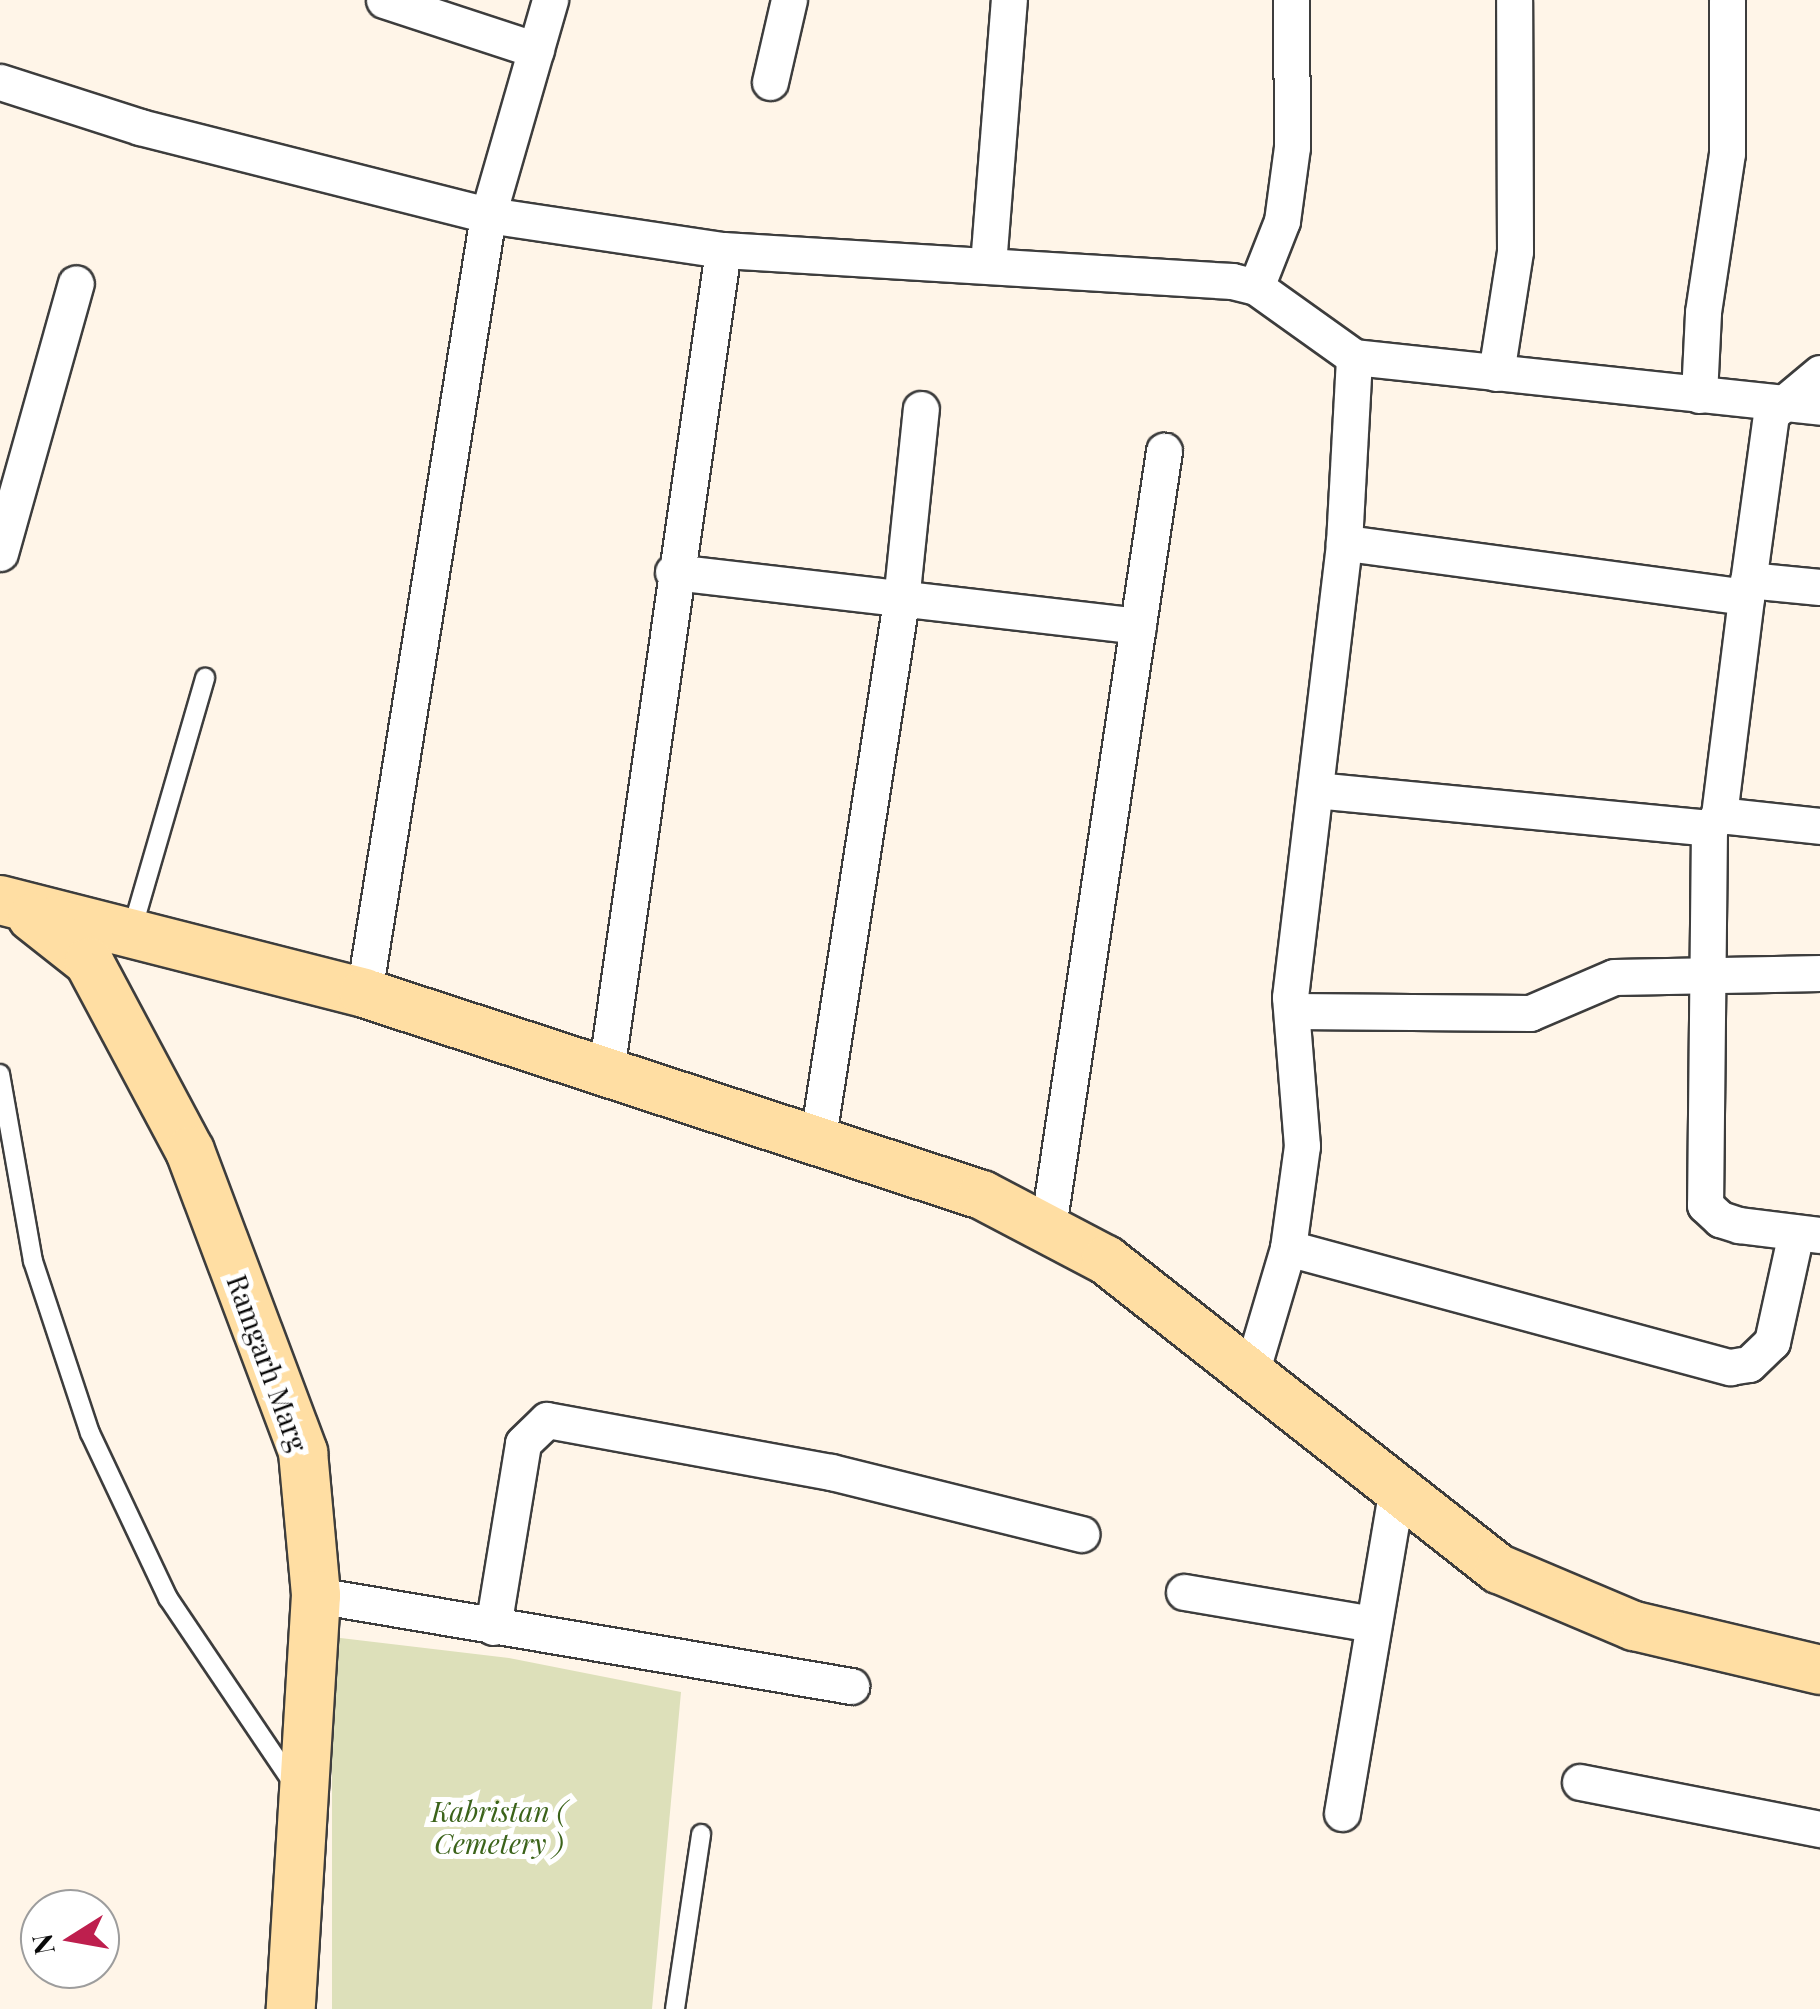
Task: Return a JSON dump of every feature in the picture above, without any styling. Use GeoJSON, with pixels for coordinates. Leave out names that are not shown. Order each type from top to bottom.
{"type":"FeatureCollection","features":[{"type":"Feature","properties":{"kind":"street"},"geometry":{"type":"LineString","coordinates":[[384,0],[536,50]]}},
{"type":"Feature","properties":{"kind":"street"},"geometry":{"type":"LineString","coordinates":[[364,994],[488,214],[550,0]]}},
{"type":"Feature","properties":{"kind":"street"},"geometry":{"type":"LineString","coordinates":[[770,82],[788,0]]}},
{"type":"Feature","properties":{"kind":"street"},"geometry":{"type":"LineString","coordinates":[[988,265],[1009,0]]}},
{"type":"Feature","properties":{"kind":"street"},"geometry":{"type":"LineString","coordinates":[[1256,287],[1282,221],[1290,166],[1296,59],[1291,0]]}},
{"type":"Feature","properties":{"kind":"street"},"geometry":{"type":"LineString","coordinates":[[1496,373],[1516,251],[1514,0]]}},
{"type":"Feature","properties":{"kind":"street"},"geometry":{"type":"LineString","coordinates":[[1699,395],[1703,312],[1727,153],[1726,0]]}},
{"type":"Feature","properties":{"kind":"street"},"geometry":{"type":"LineString","coordinates":[[0,82],[140,127],[488,214],[723,250],[988,265],[1256,287],[1354,357],[1803,404]]}},
{"type":"Feature","properties":{"kind":"street"},"geometry":{"type":"LineString","coordinates":[[606,1071],[673,572],[723,250]]}},
{"type":"Feature","properties":{"kind":"street"},"geometry":{"type":"LineString","coordinates":[[0,553],[76,283]]}},
{"type":"Feature","properties":{"kind":"street"},"geometry":{"type":"LineString","coordinates":[[1252,1374],[1288,1248],[1302,1146],[1293,1011],[1314,790],[1344,544],[1354,357]]}},
{"type":"Feature","properties":{"kind":"street"},"geometry":{"type":"LineString","coordinates":[[1288,1248],[1730,1367],[1749,1364],[1772,1342],[1808,1234],[1720,1219],[1705,1205],[1706,978],[1714,821],[1772,414],[1803,404],[1820,373]]}},
{"type":"Feature","properties":{"kind":"street"},"geometry":{"type":"LineString","coordinates":[[817,1143],[901,601],[921,409]]}},
{"type":"Feature","properties":{"kind":"street"},"geometry":{"type":"LineString","coordinates":[[1048,1227],[1164,450]]}},
{"type":"Feature","properties":{"kind":"street"},"geometry":{"type":"LineString","coordinates":[[1344,544],[1747,588],[1820,587]]}},
{"type":"Feature","properties":{"kind":"street"},"geometry":{"type":"LineString","coordinates":[[673,572],[1138,626]]}},
{"type":"Feature","properties":{"kind":"street"},"geometry":{"type":"LineString","coordinates":[[1314,790],[1820,826]]}},
{"type":"Feature","properties":{"kind":"street"},"geometry":{"type":"LineString","coordinates":[[8,902],[364,994],[982,1196],[1106,1260],[1396,1494],[1498,1569],[1634,1626],[1820,1670]]}},
{"type":"Feature","properties":{"kind":"street","name":"Ramgarh Marg"},"geometry":{"type":"LineString","coordinates":[[8,902],[89,962],[190,1151],[302,1452],[316,1595],[291,2009]]}},
{"type":"Feature","properties":{"kind":"street"},"geometry":{"type":"LineString","coordinates":[[1293,1011],[1530,1013],[1614,977],[1820,973]]}},
{"type":"Feature","properties":{"kind":"street"},"geometry":{"type":"LineString","coordinates":[[492,1628],[523,1444],[547,1420],[831,1472],[1081,1534]]}},
{"type":"Feature","properties":{"kind":"street"},"geometry":{"type":"LineString","coordinates":[[1342,1812],[1396,1494]]}},
{"type":"Feature","properties":{"kind":"street"},"geometry":{"type":"LineString","coordinates":[[1184,1592],[1373,1624]]}},
{"type":"Feature","properties":{"kind":"street"},"geometry":{"type":"LineString","coordinates":[[316,1595],[850,1686]]}},
{"type":"Feature","properties":{"kind":"street"},"geometry":{"type":"LineString","coordinates":[[1580,1782],[1820,1830]]}},
{"type":"Feature","properties":{"kind":"lane"},"geometry":{"type":"LineString","coordinates":[[131,934],[205,678]]}},
{"type":"Feature","properties":{"kind":"lane"},"geometry":{"type":"LineString","coordinates":[[0,1074],[33,1261],[90,1433],[168,1598],[302,1796]]}},
{"type":"Feature","properties":{"kind":"lane"},"geometry":{"type":"LineString","coordinates":[[675,2009],[701,1834]]}},
{"type":"Feature","properties":{"kind":"green space","name":"Kabristan ( Cemetery )"},"geometry":{"type":"Polygon","coordinates":[[[332,1637],[509,1658],[681,1692],[652,2009],[332,2009],[332,1637]]]}}]}
